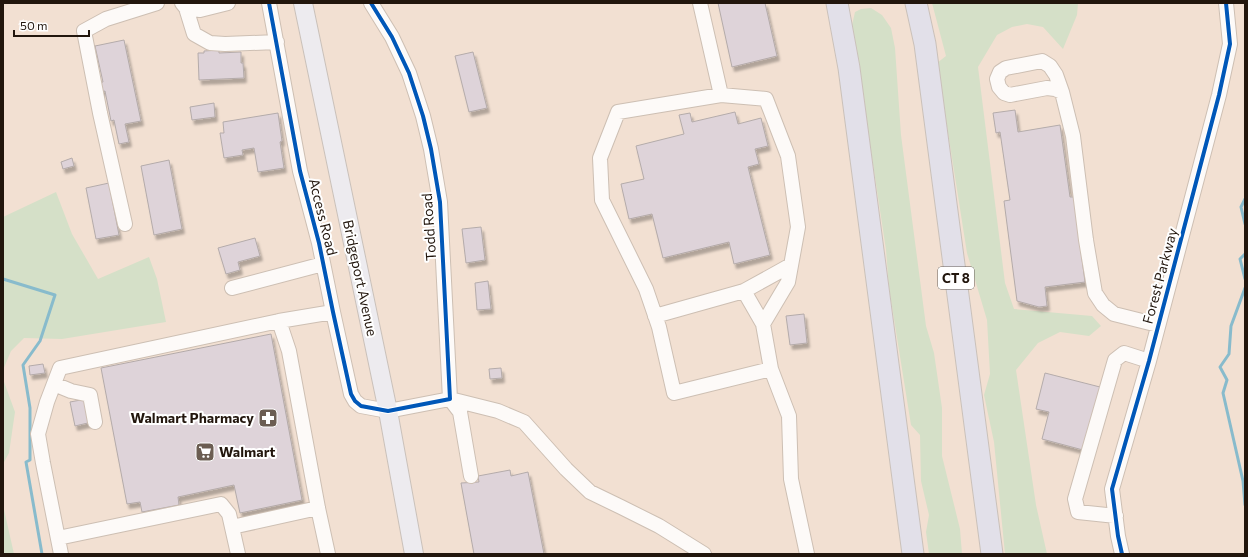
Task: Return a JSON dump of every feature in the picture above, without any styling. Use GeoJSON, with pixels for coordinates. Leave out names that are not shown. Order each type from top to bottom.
{"type":"FeatureCollection","features":[{"type":"Feature","properties":{"kind":"highway"},"geometry":{"type":"LineString","coordinates":[[837,3],[849,68],[913,554]]}},
{"type":"Feature","properties":{"kind":"highway","name":"CT 8"},"geometry":{"type":"LineString","coordinates":[[916,3],[925,44],[992,554]]}},
{"type":"Feature","properties":{"kind":"main road","name":"Bridgeport Avenue"},"geometry":{"type":"LineString","coordinates":[[303,3],[388,411],[414,554]]}},
{"type":"Feature","properties":{"kind":"street"},"geometry":{"type":"LineString","coordinates":[[125,224],[100,113],[84,31],[106,19],[157,3]]}},
{"type":"Feature","properties":{"kind":"street"},"geometry":{"type":"LineString","coordinates":[[184,5],[200,10],[228,3]]}},
{"type":"Feature","properties":{"kind":"street","name":"Access Road"},"geometry":{"type":"LineString","coordinates":[[269,3],[300,171],[320,243],[332,312],[351,394],[355,401],[361,406],[388,411]]}},
{"type":"Feature","properties":{"kind":"street","name":"Todd Road"},"geometry":{"type":"LineString","coordinates":[[371,3],[392,37],[409,73],[423,116],[431,149],[440,202],[450,399]]}},
{"type":"Feature","properties":{"kind":"street"},"geometry":{"type":"LineString","coordinates":[[700,3],[721,95]]}},
{"type":"Feature","properties":{"kind":"street","name":"Forest Parkway"},"geometry":{"type":"LineString","coordinates":[[1122,554],[1112,489],[1149,361],[1219,95],[1230,44],[1226,3]]}},
{"type":"Feature","properties":{"kind":"street"},"geometry":{"type":"LineString","coordinates":[[184,5],[194,34],[210,43],[225,44],[277,42]]}},
{"type":"Feature","properties":{"kind":"street"},"geometry":{"type":"LineString","coordinates":[[1062,92],[1073,136],[1086,240],[1095,293],[1103,305],[1114,314],[1158,325]]}},
{"type":"Feature","properties":{"kind":"street"},"geometry":{"type":"LineString","coordinates":[[763,324],[788,282],[798,227],[788,156],[766,99],[721,95],[618,112],[600,158],[602,200],[646,289],[659,327],[674,393],[771,369]]}},
{"type":"Feature","properties":{"kind":"street"},"geometry":{"type":"LineString","coordinates":[[232,288],[323,264]]}},
{"type":"Feature","properties":{"kind":"street"},"geometry":{"type":"LineString","coordinates":[[655,316],[744,292],[791,265]]}},
{"type":"Feature","properties":{"kind":"street"},"geometry":{"type":"LineString","coordinates":[[744,292],[763,324],[771,369],[789,416],[791,479],[807,554]]}},
{"type":"Feature","properties":{"kind":"street"},"geometry":{"type":"LineString","coordinates":[[61,554],[38,434],[47,402],[60,368],[278,321],[332,312]]}},
{"type":"Feature","properties":{"kind":"street"},"geometry":{"type":"LineString","coordinates":[[278,321],[290,351],[318,508],[328,554]]}},
{"type":"Feature","properties":{"kind":"street"},"geometry":{"type":"LineString","coordinates":[[1116,516],[1078,512],[1076,499],[1115,360],[1124,353],[1149,361]]}},
{"type":"Feature","properties":{"kind":"street"},"geometry":{"type":"LineString","coordinates":[[54,384],[71,391],[90,395],[95,422]]}},
{"type":"Feature","properties":{"kind":"street"},"geometry":{"type":"LineString","coordinates":[[450,399],[460,412],[471,476]]}},
{"type":"Feature","properties":{"kind":"street"},"geometry":{"type":"LineString","coordinates":[[388,411],[450,399],[498,411],[524,422],[566,469],[590,492],[659,526],[704,554]]}},
{"type":"Feature","properties":{"kind":"street"},"geometry":{"type":"LineString","coordinates":[[58,538],[221,504],[229,514],[238,554]]}},
{"type":"Feature","properties":{"kind":"street"},"geometry":{"type":"LineString","coordinates":[[232,527],[318,508]]}},
{"type":"Feature","properties":{"kind":"green space"},"geometry":{"type":"Polygon","coordinates":[[[932,3],[1078,3],[1077,15],[1063,49],[1043,27],[1027,24],[1012,27],[997,35],[978,67],[1005,283],[1014,309],[1092,316],[1101,326],[1089,336],[1060,332],[1038,343],[1016,370],[1036,505],[1047,554],[1005,554],[994,442],[984,395],[990,374],[987,320],[967,253],[937,63],[946,56],[932,3]]]}},
{"type":"Feature","properties":{"kind":"green space"},"geometry":{"type":"Polygon","coordinates":[[[871,8],[882,15],[891,28],[895,48],[901,135],[926,326],[934,353],[942,408],[942,456],[960,529],[962,554],[929,554],[926,532],[929,515],[921,481],[920,435],[911,425],[889,288],[886,250],[852,25],[855,12],[861,9],[871,8]]]}},
{"type":"Feature","properties":{"kind":"green space"},"geometry":{"type":"Polygon","coordinates":[[[56,192],[72,234],[98,279],[149,257],[157,279],[166,322],[62,339],[24,338],[11,351],[3,370],[3,217],[56,192]]]}},
{"type":"Feature","properties":{"kind":"green space"},"geometry":{"type":"Polygon","coordinates":[[[3,379],[15,412],[9,453],[3,464],[3,379]]]}},
{"type":"Feature","properties":{"kind":"green space"},"geometry":{"type":"Polygon","coordinates":[[[3,505],[14,554],[3,554],[3,505]]]}},
{"type":"Feature","properties":{"kind":"building"},"geometry":{"type":"Polygon","coordinates":[[[718,3],[765,3],[777,56],[732,67],[718,3]]]}},
{"type":"Feature","properties":{"kind":"building"},"geometry":{"type":"Polygon","coordinates":[[[124,40],[141,121],[125,124],[129,142],[119,144],[114,120],[111,121],[105,91],[100,92],[99,83],[103,82],[95,46],[124,40]]]}},
{"type":"Feature","properties":{"kind":"building"},"geometry":{"type":"Polygon","coordinates":[[[219,50],[219,53],[241,52],[241,63],[243,63],[244,78],[199,80],[198,53],[219,50]]]}},
{"type":"Feature","properties":{"kind":"building"},"geometry":{"type":"Polygon","coordinates":[[[473,52],[487,108],[469,112],[455,56],[473,52]]]}},
{"type":"Feature","properties":{"kind":"building"},"geometry":{"type":"Polygon","coordinates":[[[214,103],[215,117],[192,120],[190,107],[214,103]]]}},
{"type":"Feature","properties":{"kind":"building"},"geometry":{"type":"Polygon","coordinates":[[[1015,110],[1018,132],[1060,125],[1070,197],[1074,197],[1085,282],[1045,287],[1047,306],[1039,307],[1017,301],[1004,201],[1010,200],[1000,132],[996,133],[993,113],[1015,110]]]}},
{"type":"Feature","properties":{"kind":"building"},"geometry":{"type":"Polygon","coordinates":[[[735,112],[738,124],[761,118],[768,146],[755,149],[759,164],[748,167],[770,255],[734,264],[729,242],[663,258],[652,214],[629,219],[621,184],[644,179],[636,146],[684,134],[679,115],[690,113],[692,122],[735,112]]]}},
{"type":"Feature","properties":{"kind":"building"},"geometry":{"type":"Polygon","coordinates":[[[278,113],[284,168],[258,172],[254,148],[242,150],[243,155],[224,158],[220,133],[224,133],[223,122],[278,113]]]}},
{"type":"Feature","properties":{"kind":"building"},"geometry":{"type":"Polygon","coordinates":[[[72,158],[74,166],[63,169],[61,162],[72,158]]]}},
{"type":"Feature","properties":{"kind":"building"},"geometry":{"type":"Polygon","coordinates":[[[169,160],[182,229],[154,235],[141,166],[169,160]]]}},
{"type":"Feature","properties":{"kind":"building"},"geometry":{"type":"Polygon","coordinates":[[[109,183],[119,235],[96,239],[86,188],[109,183]]]}},
{"type":"Feature","properties":{"kind":"building"},"geometry":{"type":"Polygon","coordinates":[[[481,227],[485,260],[466,263],[462,229],[481,227]]]}},
{"type":"Feature","properties":{"kind":"building"},"geometry":{"type":"Polygon","coordinates":[[[255,238],[260,256],[238,262],[240,270],[226,274],[218,248],[255,238]]]}},
{"type":"Feature","properties":{"kind":"building"},"geometry":{"type":"Polygon","coordinates":[[[488,281],[491,309],[477,310],[475,283],[488,281]]]}},
{"type":"Feature","properties":{"kind":"building"},"geometry":{"type":"Polygon","coordinates":[[[804,314],[807,343],[790,345],[786,316],[804,314]]]}},
{"type":"Feature","properties":{"kind":"building","name":"Walmart"},"geometry":{"type":"Polygon","coordinates":[[[271,334],[302,500],[240,513],[234,485],[178,497],[179,505],[142,512],[140,502],[127,504],[101,368],[271,334]]]}},
{"type":"Feature","properties":{"kind":"building"},"geometry":{"type":"Polygon","coordinates":[[[43,364],[45,373],[30,375],[29,366],[43,364]]]}},
{"type":"Feature","properties":{"kind":"building"},"geometry":{"type":"Polygon","coordinates":[[[501,368],[502,378],[490,379],[489,369],[501,368]]]}},
{"type":"Feature","properties":{"kind":"building"},"geometry":{"type":"Polygon","coordinates":[[[1045,373],[1100,387],[1083,450],[1042,439],[1049,412],[1036,409],[1045,373]]]}},
{"type":"Feature","properties":{"kind":"building"},"geometry":{"type":"Polygon","coordinates":[[[86,399],[92,422],[75,426],[70,402],[86,399]]]}},
{"type":"Feature","properties":{"kind":"building"},"geometry":{"type":"Polygon","coordinates":[[[510,470],[511,476],[528,472],[544,554],[474,554],[461,483],[479,482],[478,476],[510,470]]]}},
{"type":"Feature","properties":{"kind":"waterway"},"geometry":{"type":"LineString","coordinates":[[1245,199],[1241,207],[1245,224]]}},
{"type":"Feature","properties":{"kind":"waterway"},"geometry":{"type":"LineString","coordinates":[[1245,254],[1240,259],[1245,279]]}},
{"type":"Feature","properties":{"kind":"waterway"},"geometry":{"type":"LineString","coordinates":[[3,279],[55,295],[40,341],[23,365],[30,408],[30,460],[26,462],[42,554]]}},
{"type":"Feature","properties":{"kind":"waterway"},"geometry":{"type":"LineString","coordinates":[[1245,288],[1231,326],[1229,354],[1220,367],[1227,380],[1223,393],[1243,481],[1245,505]]}},
{"type":"Feature","properties":{"kind":"cycle path"},"geometry":{"type":"LineString","coordinates":[[269,3],[300,171],[319,243],[351,394],[355,401],[361,406],[388,411],[450,399],[440,202],[431,149],[423,116],[409,73],[392,37],[371,3]]}},
{"type":"Feature","properties":{"kind":"cycle path"},"geometry":{"type":"LineString","coordinates":[[1122,554],[1118,536],[1112,489],[1149,361],[1219,95],[1230,44],[1226,3]]}},
{"type":"Feature","properties":{"kind":"place","name":"Walmart Pharmacy"},"geometry":{"type":"Point","coordinates":[268,418]}},
{"type":"Feature","properties":{"kind":"place","name":"Walmart"},"geometry":{"type":"Point","coordinates":[205,452]}}]}
